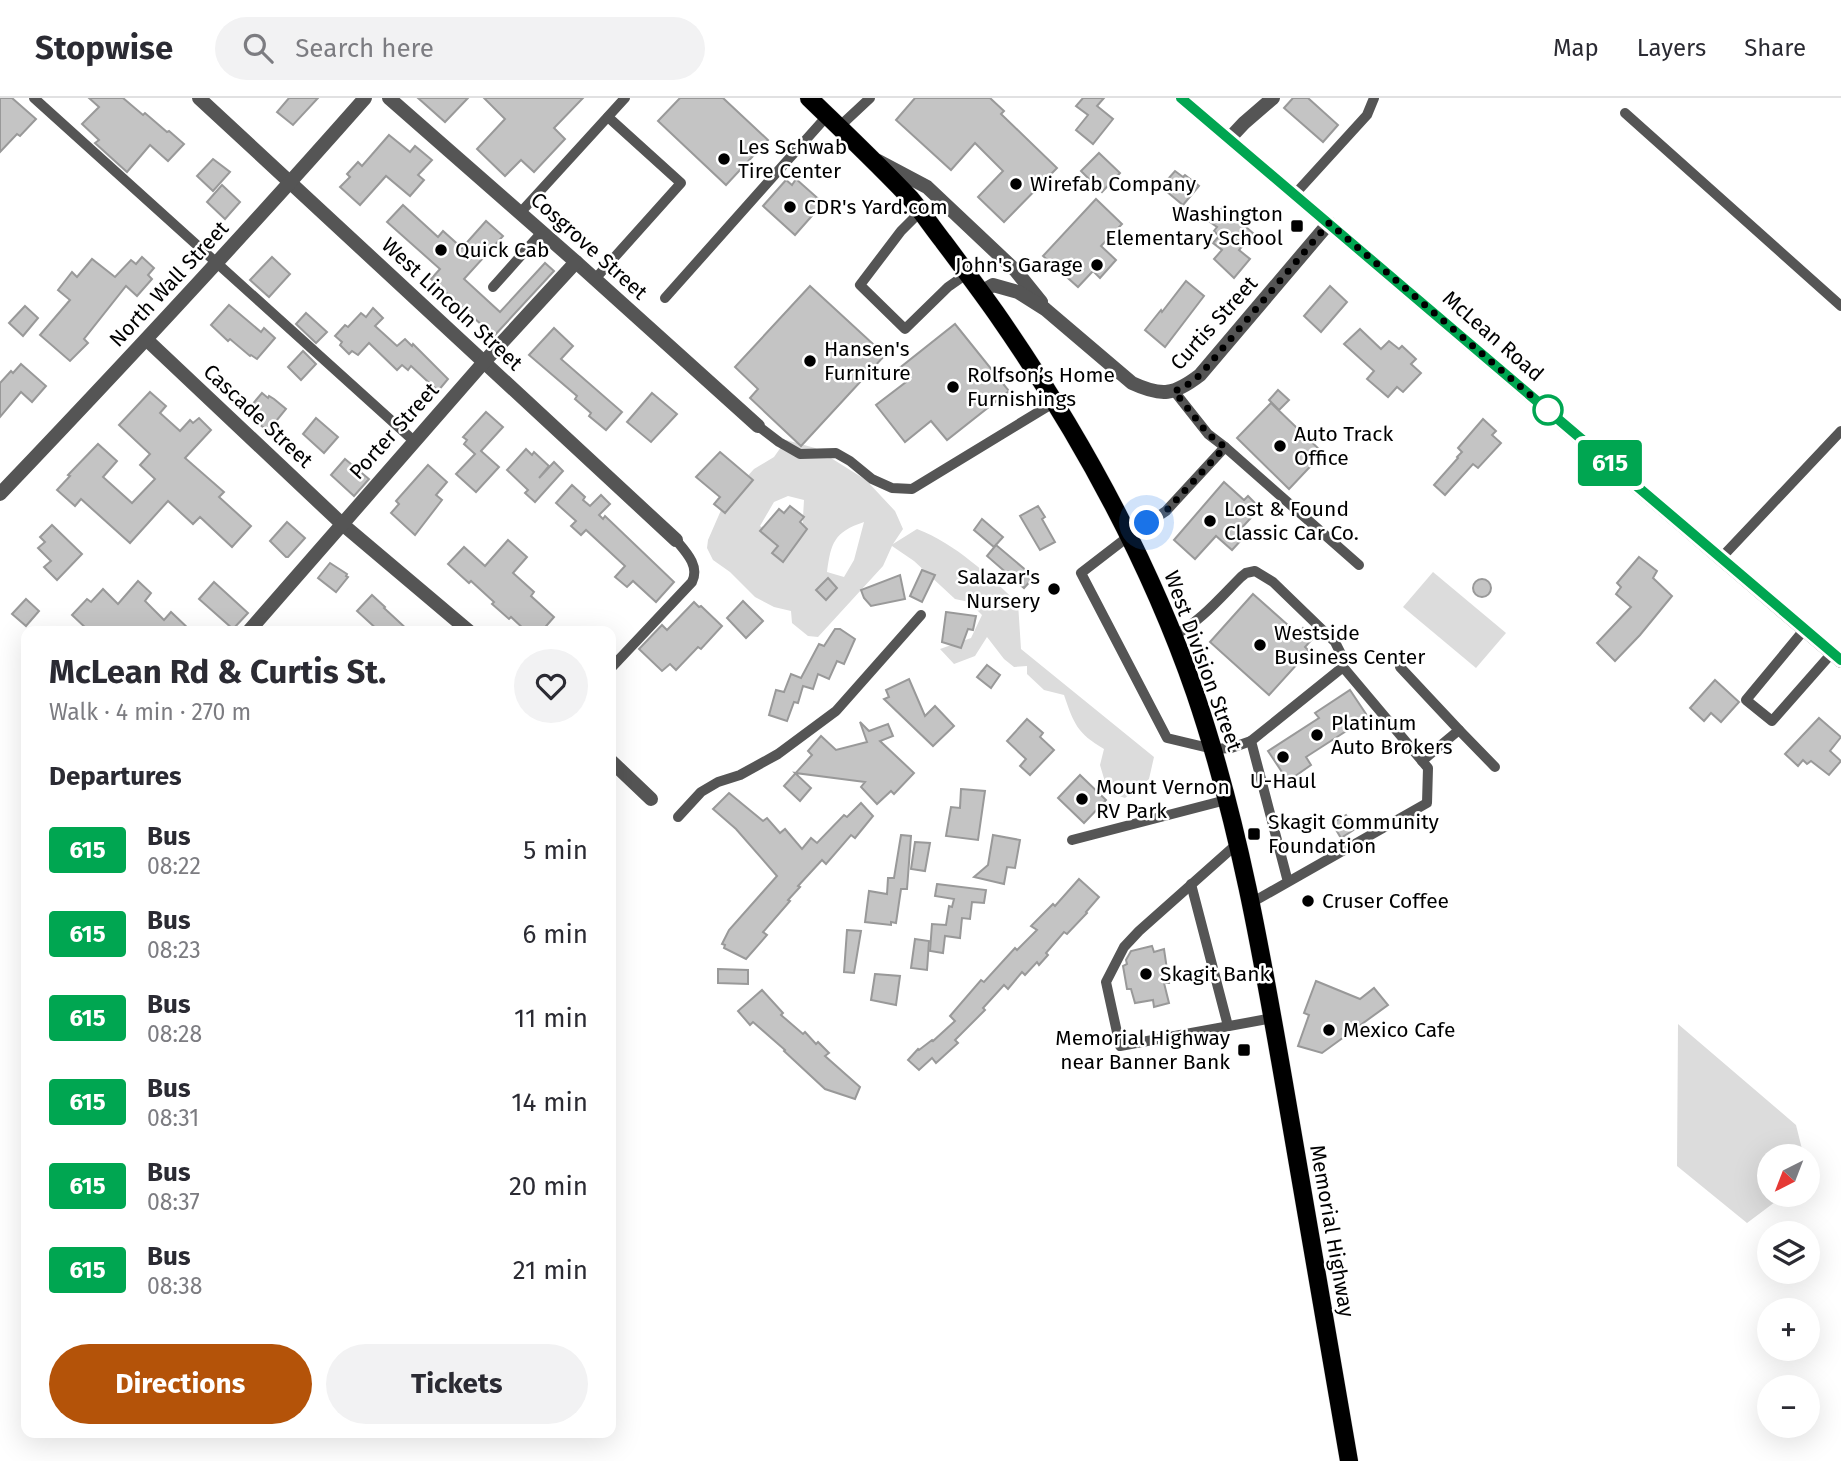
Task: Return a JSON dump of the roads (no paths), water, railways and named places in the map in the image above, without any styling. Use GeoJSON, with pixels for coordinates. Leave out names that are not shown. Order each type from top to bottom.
{"type":"FeatureCollection","features":[{"type":"Feature","properties":{"kind":"main road","name":"West Division Street"},"geometry":{"type":"LineString","coordinates":[[809,98],[921,211],[968,274],[1055,402],[1129,536],[1173,636],[1213,750],[1238,842],[1272,1014]]}},
{"type":"Feature","properties":{"kind":"main road","name":"Memorial Highway"},"geometry":{"type":"LineString","coordinates":[[1272,1014],[1349,1461]]}},
{"type":"Feature","properties":{"kind":"street","name":"West Lincoln Street"},"geometry":{"type":"LineString","coordinates":[[199,98],[676,540]]}},
{"type":"Feature","properties":{"kind":"street","name":"North Wall Street"},"geometry":{"type":"LineString","coordinates":[[0,494],[147,340],[365,98]]}},
{"type":"Feature","properties":{"kind":"street","name":"Cosgrove Street"},"geometry":{"type":"LineString","coordinates":[[389,98],[758,426]]}},
{"type":"Feature","properties":{"kind":"street","name":"McLean Road"},"geometry":{"type":"LineString","coordinates":[[1181,98],[1836,657]]}},
{"type":"Feature","properties":{"kind":"street"},"geometry":{"type":"LineString","coordinates":[[1229,139],[1273,98]]}},
{"type":"Feature","properties":{"kind":"street","name":"Curtis Street"},"geometry":{"type":"LineString","coordinates":[[868,155],[927,187],[1016,271],[1045,309]]}},
{"type":"Feature","properties":{"kind":"street","name":"Curtis Street"},"geometry":{"type":"LineString","coordinates":[[981,292],[993,285],[1018,292],[1045,309],[1132,383],[1165,393],[1183,388],[1200,375],[1329,223]]}},
{"type":"Feature","properties":{"kind":"street","name":"Porter Street"},"geometry":{"type":"LineString","coordinates":[[253,626],[341,523],[576,262]]}},
{"type":"Feature","properties":{"kind":"street","name":"Cascade Street"},"geometry":{"type":"LineString","coordinates":[[147,340],[341,523],[463,626]]}},
{"type":"Feature","properties":{"kind":"street"},"geometry":{"type":"LineString","coordinates":[[616,766],[652,799]]}},
{"type":"Feature","properties":{"kind":"lane"},"geometry":{"type":"LineString","coordinates":[[34,98],[414,442]]}},
{"type":"Feature","properties":{"kind":"lane"},"geometry":{"type":"LineString","coordinates":[[520,213],[625,98]]}},
{"type":"Feature","properties":{"kind":"lane"},"geometry":{"type":"LineString","coordinates":[[665,298],[833,121],[870,98]]}},
{"type":"Feature","properties":{"kind":"lane"},"geometry":{"type":"LineString","coordinates":[[1295,194],[1367,115],[1374,98]]}},
{"type":"Feature","properties":{"kind":"lane"},"geometry":{"type":"LineString","coordinates":[[1625,113],[1841,306]]}},
{"type":"Feature","properties":{"kind":"lane"},"geometry":{"type":"LineString","coordinates":[[595,279],[681,183],[608,117]]}},
{"type":"Feature","properties":{"kind":"lane"},"geometry":{"type":"LineString","coordinates":[[921,211],[901,231],[860,285],[905,330],[948,287],[968,274]]}},
{"type":"Feature","properties":{"kind":"lane"},"geometry":{"type":"LineString","coordinates":[[493,287],[542,232]]}},
{"type":"Feature","properties":{"kind":"lane"},"geometry":{"type":"LineString","coordinates":[[1174,391],[1208,434],[1359,565]]}},
{"type":"Feature","properties":{"kind":"lane"},"geometry":{"type":"LineString","coordinates":[[758,426],[779,442],[800,453],[836,453],[872,479],[892,488],[912,489],[1055,402]]}},
{"type":"Feature","properties":{"kind":"lane"},"geometry":{"type":"LineString","coordinates":[[1721,558],[1841,431]]}},
{"type":"Feature","properties":{"kind":"lane"},"geometry":{"type":"LineString","coordinates":[[1225,447],[1166,511],[1081,573],[1167,738],[1213,750],[1231,748],[1251,741],[1343,667]]}},
{"type":"Feature","properties":{"kind":"lane"},"geometry":{"type":"LineString","coordinates":[[616,663],[695,576],[690,557],[676,540]]}},
{"type":"Feature","properties":{"kind":"lane"},"geometry":{"type":"LineString","coordinates":[[1173,636],[1199,620],[1246,573],[1259,573],[1273,582],[1335,642],[1343,667],[1428,768],[1427,803],[1251,903]]}},
{"type":"Feature","properties":{"kind":"lane"},"geometry":{"type":"LineString","coordinates":[[678,817],[701,792],[778,754],[836,710],[921,615]]}},
{"type":"Feature","properties":{"kind":"lane"},"geometry":{"type":"LineString","coordinates":[[1804,629],[1746,700],[1772,722],[1836,657]]}},
{"type":"Feature","properties":{"kind":"lane"},"geometry":{"type":"LineString","coordinates":[[1400,667],[1495,767]]}},
{"type":"Feature","properties":{"kind":"lane"},"geometry":{"type":"LineString","coordinates":[[1422,761],[1460,730]]}},
{"type":"Feature","properties":{"kind":"lane"},"geometry":{"type":"LineString","coordinates":[[1251,741],[1288,882]]}},
{"type":"Feature","properties":{"kind":"lane"},"geometry":{"type":"LineString","coordinates":[[1072,840],[1226,800]]}},
{"type":"Feature","properties":{"kind":"lane"},"geometry":{"type":"LineString","coordinates":[[1238,842],[1139,930],[1124,947],[1106,982],[1119,1046],[1228,1026],[1272,1014]]}},
{"type":"Feature","properties":{"kind":"lane"},"geometry":{"type":"LineString","coordinates":[[1191,884],[1228,1026]]}},
{"type":"Feature","properties":{"kind":"place","name":"Les Schwab Tire Center"},"geometry":{"type":"Point","coordinates":[724,159]}},
{"type":"Feature","properties":{"kind":"place","name":"Wirefab Company"},"geometry":{"type":"Point","coordinates":[1016,184]}},
{"type":"Feature","properties":{"kind":"place","name":"CDR's Yard.com"},"geometry":{"type":"Point","coordinates":[790,207]}},
{"type":"Feature","properties":{"kind":"place","name":"Washington Elementary School"},"geometry":{"type":"Point","coordinates":[1297,226]}},
{"type":"Feature","properties":{"kind":"place","name":"Quick Cab"},"geometry":{"type":"Point","coordinates":[441,250]}},
{"type":"Feature","properties":{"kind":"place","name":"John's Garage"},"geometry":{"type":"Point","coordinates":[1097,265]}},
{"type":"Feature","properties":{"kind":"place","name":"Hansen's Furniture"},"geometry":{"type":"Point","coordinates":[810,361]}},
{"type":"Feature","properties":{"kind":"place","name":"Rolfson’s Home Furnishings"},"geometry":{"type":"Point","coordinates":[953,387]}},
{"type":"Feature","properties":{"kind":"place","name":"Auto Track Office"},"geometry":{"type":"Point","coordinates":[1280,446]}},
{"type":"Feature","properties":{"kind":"place","name":"Lost & Found Classic Car Co."},"geometry":{"type":"Point","coordinates":[1210,521]}},
{"type":"Feature","properties":{"kind":"place","name":"Salazar's Nursery"},"geometry":{"type":"Point","coordinates":[1054,589]}},
{"type":"Feature","properties":{"kind":"place","name":"Westside Business Center"},"geometry":{"type":"Point","coordinates":[1260,645]}},
{"type":"Feature","properties":{"kind":"place","name":"Platinum Auto Brokers"},"geometry":{"type":"Point","coordinates":[1317,735]}},
{"type":"Feature","properties":{"kind":"place","name":"U-Haul"},"geometry":{"type":"Point","coordinates":[1283,757]}},
{"type":"Feature","properties":{"kind":"place","name":"Mount Vernon RV Park"},"geometry":{"type":"Point","coordinates":[1082,799]}},
{"type":"Feature","properties":{"kind":"place","name":"Skagit Community Foundation"},"geometry":{"type":"Point","coordinates":[1254,834]}},
{"type":"Feature","properties":{"kind":"place","name":"Cruser Coffee"},"geometry":{"type":"Point","coordinates":[1308,901]}},
{"type":"Feature","properties":{"kind":"place","name":"Skagit Bank"},"geometry":{"type":"Point","coordinates":[1146,974]}},
{"type":"Feature","properties":{"kind":"place","name":"Mexico Cafe"},"geometry":{"type":"Point","coordinates":[1329,1030]}},
{"type":"Feature","properties":{"kind":"place","name":"Memorial Highway near Banner Bank"},"geometry":{"type":"Point","coordinates":[1244,1050]}}]}
